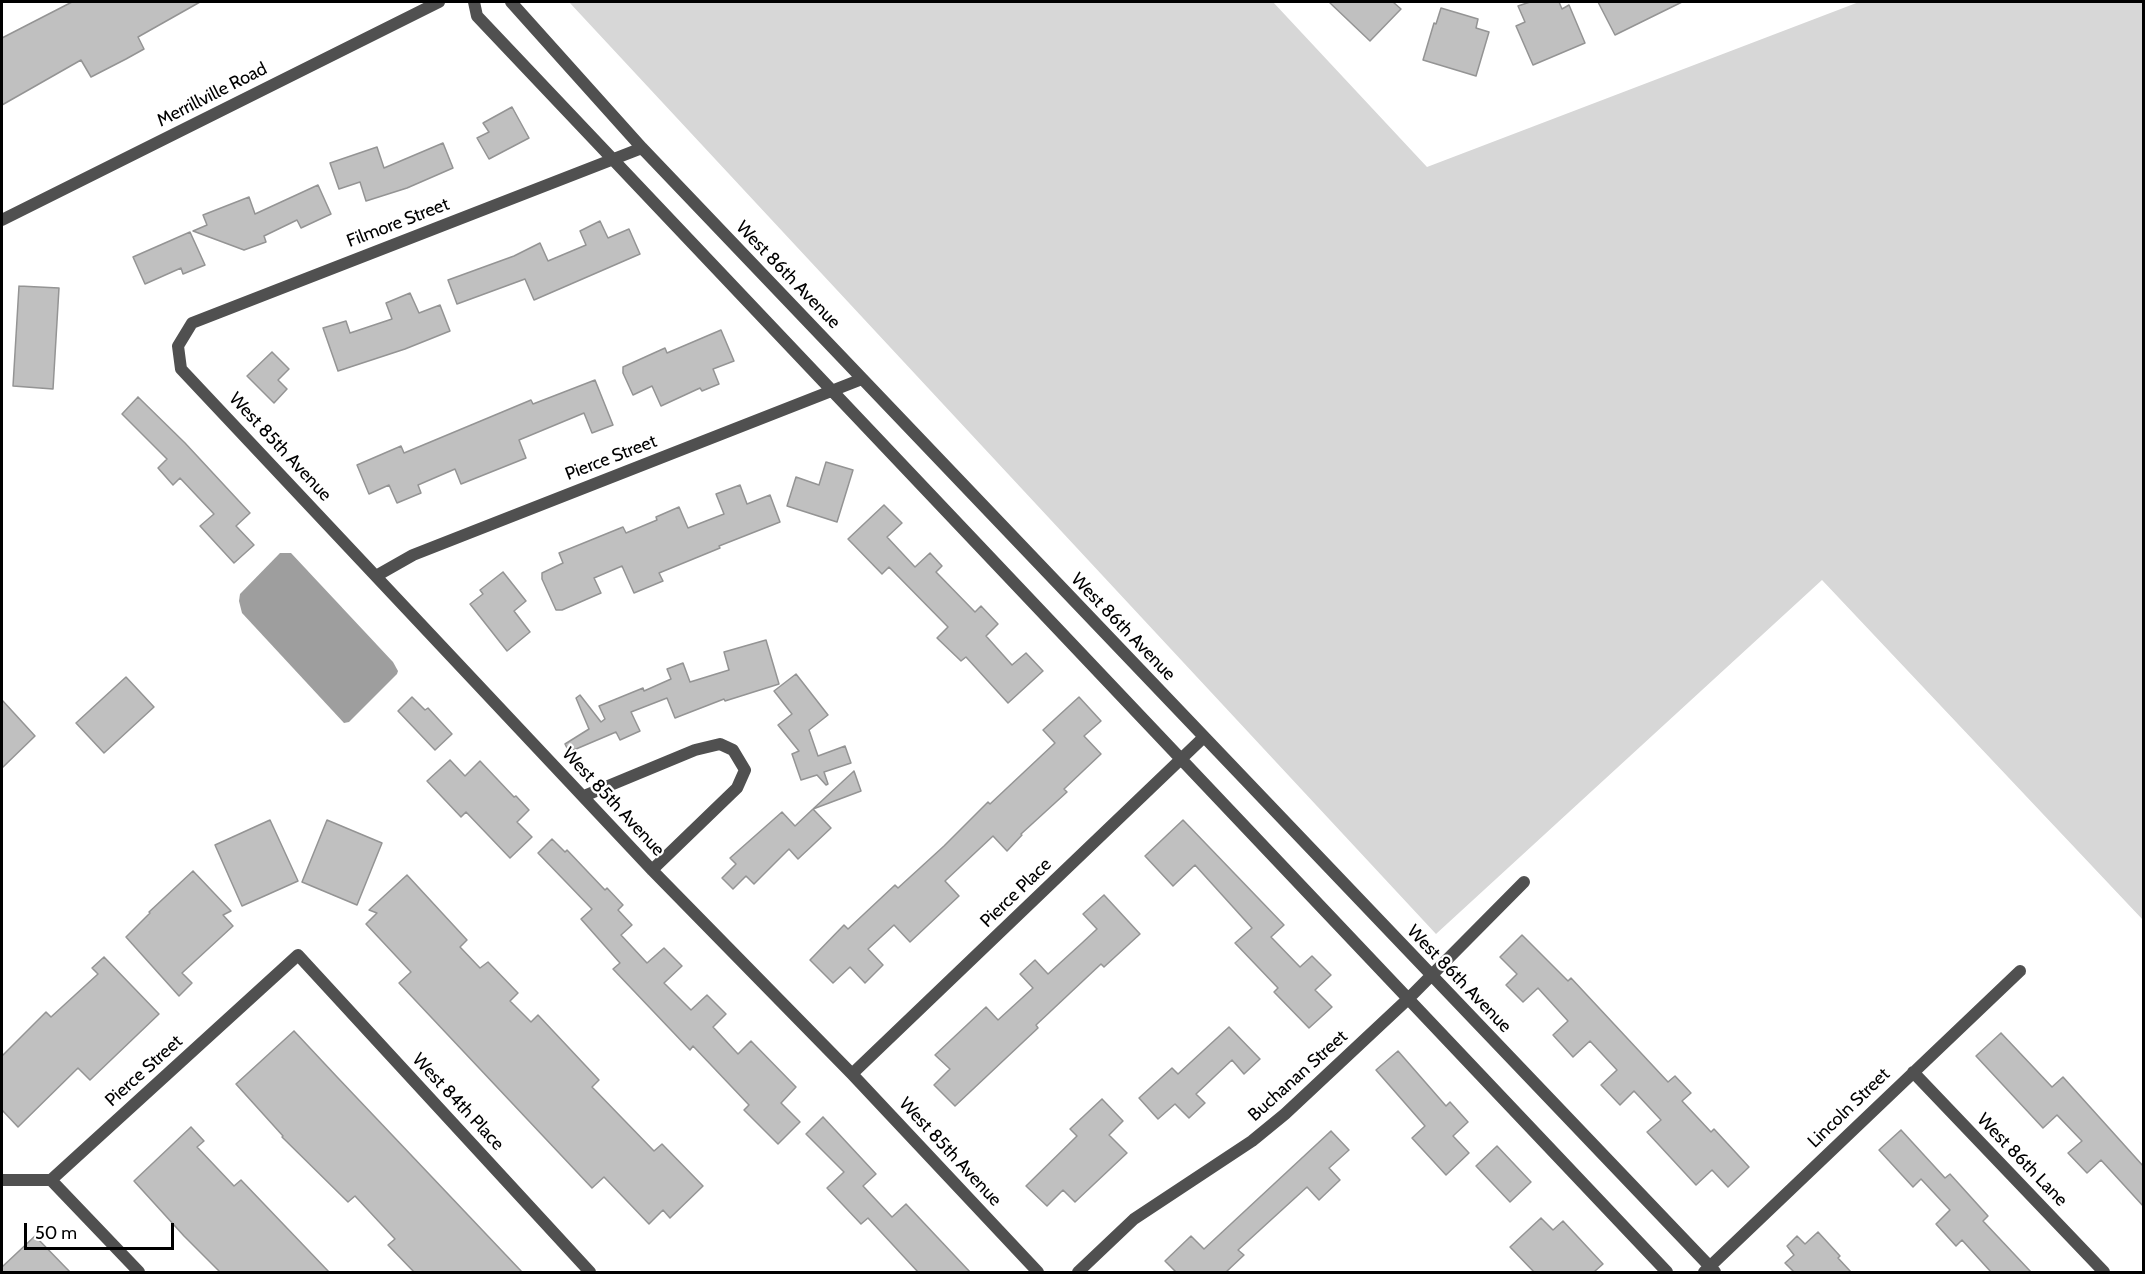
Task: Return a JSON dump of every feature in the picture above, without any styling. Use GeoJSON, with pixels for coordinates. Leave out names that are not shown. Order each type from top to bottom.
{"type":"FeatureCollection","features":[{"type":"Feature","properties":{"kind":"street","name":"Merrillville Road"},"geometry":{"type":"LineString","coordinates":[[2,220],[439,2]]}},
{"type":"Feature","properties":{"kind":"street"},"geometry":{"type":"LineString","coordinates":[[474,2],[477,16],[611,159],[1667,1272]]}},
{"type":"Feature","properties":{"kind":"street","name":"West 86th Avenue"},"geometry":{"type":"LineString","coordinates":[[511,2],[642,148],[1709,1271]]}},
{"type":"Feature","properties":{"kind":"street","name":"Filmore Street"},"geometry":{"type":"LineString","coordinates":[[178,346],[192,322],[642,148]]}},
{"type":"Feature","properties":{"kind":"street","name":"West 85th Avenue"},"geometry":{"type":"LineString","coordinates":[[178,346],[181,369],[652,870],[852,1074],[1038,1272]]}},
{"type":"Feature","properties":{"kind":"street","name":"Pierce Street"},"geometry":{"type":"LineString","coordinates":[[376,576],[413,555],[862,379]]}},
{"type":"Feature","properties":{"kind":"street","name":"Pierce Place"},"geometry":{"type":"LineString","coordinates":[[852,1074],[1204,737]]}},
{"type":"Feature","properties":{"kind":"street"},"geometry":{"type":"LineString","coordinates":[[584,796],[695,750],[720,744],[733,750],[744,770],[737,788],[652,870]]}},
{"type":"Feature","properties":{"kind":"street","name":"Buchanan Street"},"geometry":{"type":"LineString","coordinates":[[1078,1272],[1134,1218],[1252,1141],[1285,1114],[1431,976],[1524,882]]}},
{"type":"Feature","properties":{"kind":"street","name":"Pierce Street"},"geometry":{"type":"LineString","coordinates":[[51,1180],[298,955]]}},
{"type":"Feature","properties":{"kind":"street","name":"West 84th Place"},"geometry":{"type":"LineString","coordinates":[[298,955],[590,1272]]}},
{"type":"Feature","properties":{"kind":"street","name":"Lincoln Street"},"geometry":{"type":"LineString","coordinates":[[1709,1271],[2020,971]]}},
{"type":"Feature","properties":{"kind":"street","name":"West 86th Lane"},"geometry":{"type":"LineString","coordinates":[[1913,1072],[2104,1272]]}},
{"type":"Feature","properties":{"kind":"street"},"geometry":{"type":"LineString","coordinates":[[2,1180],[51,1180],[139,1272]]}},
{"type":"Feature","properties":{"kind":"shaded area"},"geometry":{"type":"Polygon","coordinates":[[[569,2],[1273,2],[1427,167],[1859,2],[2143,2],[2143,920],[1822,580],[1436,934],[569,2]]]}},
{"type":"Feature","properties":{"kind":"shaded area"},"geometry":{"type":"Polygon","coordinates":[[[280,553],[291,553],[393,662],[398,671],[349,722],[344,723],[242,613],[240,594],[280,553]]]}},
{"type":"Feature","properties":{"kind":"building"},"geometry":{"type":"Polygon","coordinates":[[[72,2],[200,2],[138,37],[144,49],[126,59],[91,77],[81,60],[2,105],[2,38],[72,2]]]}},
{"type":"Feature","properties":{"kind":"building"},"geometry":{"type":"Polygon","coordinates":[[[1329,2],[1393,2],[1401,9],[1370,41],[1329,2]]]}},
{"type":"Feature","properties":{"kind":"building"},"geometry":{"type":"Polygon","coordinates":[[[1530,2],[1559,2],[1562,9],[1569,5],[1585,43],[1533,65],[1516,26],[1525,22],[1518,6],[1530,2]]]}},
{"type":"Feature","properties":{"kind":"building"},"geometry":{"type":"Polygon","coordinates":[[[1598,2],[1682,2],[1615,35],[1598,2]]]}},
{"type":"Feature","properties":{"kind":"building"},"geometry":{"type":"Polygon","coordinates":[[[1441,8],[1478,19],[1476,28],[1489,32],[1476,76],[1423,60],[1441,8]]]}},
{"type":"Feature","properties":{"kind":"building"},"geometry":{"type":"Polygon","coordinates":[[[512,107],[529,138],[489,159],[477,138],[489,132],[483,123],[512,107]]]}},
{"type":"Feature","properties":{"kind":"building"},"geometry":{"type":"Polygon","coordinates":[[[443,143],[453,168],[407,188],[366,201],[360,182],[339,189],[330,163],[377,147],[384,168],[443,143]]]}},
{"type":"Feature","properties":{"kind":"building"},"geometry":{"type":"Polygon","coordinates":[[[318,185],[331,214],[301,228],[297,220],[264,236],[266,242],[244,250],[193,231],[207,225],[203,215],[249,197],[255,214],[318,185]]]}},
{"type":"Feature","properties":{"kind":"building"},"geometry":{"type":"Polygon","coordinates":[[[600,221],[608,238],[629,229],[640,254],[534,300],[525,279],[457,304],[448,280],[514,256],[540,243],[548,261],[586,245],[580,231],[600,221]]]}},
{"type":"Feature","properties":{"kind":"building"},"geometry":{"type":"Polygon","coordinates":[[[190,232],[205,265],[183,274],[181,268],[145,284],[133,257],[190,232]]]}},
{"type":"Feature","properties":{"kind":"building"},"geometry":{"type":"Polygon","coordinates":[[[19,286],[59,288],[53,389],[13,386],[19,286]]]}},
{"type":"Feature","properties":{"kind":"building"},"geometry":{"type":"Polygon","coordinates":[[[410,293],[419,313],[440,305],[450,331],[405,349],[338,371],[323,328],[346,321],[350,333],[392,319],[386,303],[410,293]]]}},
{"type":"Feature","properties":{"kind":"building"},"geometry":{"type":"Polygon","coordinates":[[[721,330],[734,361],[713,369],[719,384],[702,391],[700,388],[661,406],[652,386],[633,395],[623,373],[623,367],[665,348],[667,353],[721,330]]]}},
{"type":"Feature","properties":{"kind":"building"},"geometry":{"type":"Polygon","coordinates":[[[272,352],[289,369],[278,380],[287,389],[274,403],[247,376],[272,352]]]}},
{"type":"Feature","properties":{"kind":"building"},"geometry":{"type":"Polygon","coordinates":[[[595,380],[613,425],[592,433],[584,413],[519,440],[526,458],[461,484],[455,469],[418,485],[421,493],[397,503],[389,485],[369,494],[357,465],[401,446],[404,453],[531,400],[533,404],[595,380]]]}},
{"type":"Feature","properties":{"kind":"building"},"geometry":{"type":"Polygon","coordinates":[[[138,397],[185,443],[250,513],[236,526],[254,545],[234,563],[200,526],[214,514],[180,478],[173,485],[158,468],[167,459],[122,414],[138,397]]]}},
{"type":"Feature","properties":{"kind":"building"},"geometry":{"type":"Polygon","coordinates":[[[826,462],[853,470],[837,522],[787,506],[796,477],[819,485],[826,462]]]}},
{"type":"Feature","properties":{"kind":"building"},"geometry":{"type":"Polygon","coordinates":[[[740,485],[747,504],[770,495],[780,522],[659,573],[663,581],[634,593],[622,566],[594,578],[601,593],[562,610],[556,610],[542,579],[542,573],[563,563],[559,553],[623,527],[626,533],[657,520],[656,517],[679,507],[688,528],[724,514],[716,494],[740,485]]]}},
{"type":"Feature","properties":{"kind":"building"},"geometry":{"type":"Polygon","coordinates":[[[884,505],[902,523],[887,537],[915,567],[930,553],[942,566],[936,572],[975,612],[981,606],[998,624],[986,636],[1012,665],[1026,653],[1043,671],[1008,703],[966,657],[961,661],[937,638],[948,627],[889,567],[882,574],[848,539],[884,505]]]}},
{"type":"Feature","properties":{"kind":"building"},"geometry":{"type":"Polygon","coordinates":[[[503,572],[526,601],[514,611],[530,632],[507,651],[470,604],[483,594],[480,590],[503,572]]]}},
{"type":"Feature","properties":{"kind":"building"},"geometry":{"type":"Polygon","coordinates":[[[766,640],[779,684],[725,701],[724,699],[675,718],[667,698],[631,712],[640,731],[620,740],[616,732],[569,752],[565,744],[589,729],[576,698],[580,695],[601,722],[605,719],[599,706],[671,679],[667,669],[683,663],[690,682],[729,670],[724,652],[766,640]]]}},
{"type":"Feature","properties":{"kind":"building"},"geometry":{"type":"Polygon","coordinates":[[[796,674],[828,715],[809,730],[818,756],[845,746],[851,763],[824,772],[828,784],[826,785],[817,775],[801,780],[792,754],[799,751],[778,725],[792,714],[774,691],[796,674]]]}},
{"type":"Feature","properties":{"kind":"building"},"geometry":{"type":"Polygon","coordinates":[[[126,677],[154,707],[104,753],[76,723],[126,677]]]}},
{"type":"Feature","properties":{"kind":"building"},"geometry":{"type":"Polygon","coordinates":[[[412,697],[425,710],[428,708],[452,734],[435,750],[398,711],[412,697]]]}},
{"type":"Feature","properties":{"kind":"building"},"geometry":{"type":"Polygon","coordinates":[[[1079,697],[1101,721],[1084,736],[1101,754],[1064,789],[1067,792],[1021,834],[1007,851],[993,836],[945,881],[959,896],[910,942],[894,925],[868,949],[883,965],[865,983],[850,967],[833,983],[810,960],[844,925],[848,929],[895,885],[898,888],[988,802],[990,804],[1055,743],[1043,730],[1079,697]]]}},
{"type":"Feature","properties":{"kind":"building"},"geometry":{"type":"Polygon","coordinates":[[[2,700],[35,736],[2,768],[2,700]]]}},
{"type":"Feature","properties":{"kind":"building"},"geometry":{"type":"Polygon","coordinates":[[[450,760],[465,776],[480,761],[529,810],[517,822],[532,837],[510,858],[466,812],[461,817],[427,781],[450,760]]]}},
{"type":"Feature","properties":{"kind":"building"},"geometry":{"type":"Polygon","coordinates":[[[854,771],[861,791],[813,809],[854,771]]]}},
{"type":"Feature","properties":{"kind":"building"},"geometry":{"type":"Polygon","coordinates":[[[813,809],[831,828],[798,859],[789,849],[754,884],[746,876],[733,889],[722,878],[736,864],[730,858],[782,812],[795,826],[813,809]]]}},
{"type":"Feature","properties":{"kind":"building"},"geometry":{"type":"Polygon","coordinates":[[[270,820],[298,881],[242,906],[215,845],[270,820]]]}},
{"type":"Feature","properties":{"kind":"building"},"geometry":{"type":"Polygon","coordinates":[[[327,820],[382,843],[357,905],[302,882],[327,820]]]}},
{"type":"Feature","properties":{"kind":"building"},"geometry":{"type":"Polygon","coordinates":[[[1183,820],[1284,925],[1271,937],[1300,967],[1312,956],[1331,975],[1315,990],[1332,1007],[1309,1028],[1274,992],[1278,988],[1235,943],[1252,928],[1195,865],[1173,886],[1145,856],[1183,820]]]}},
{"type":"Feature","properties":{"kind":"building"},"geometry":{"type":"Polygon","coordinates":[[[552,839],[565,852],[567,850],[605,890],[607,888],[623,905],[618,910],[632,925],[621,935],[647,963],[664,948],[682,966],[664,983],[691,1010],[707,995],[726,1014],[713,1027],[738,1054],[751,1041],[796,1087],[781,1103],[800,1122],[778,1144],[744,1110],[749,1105],[693,1046],[690,1050],[613,969],[620,963],[581,919],[592,909],[538,853],[552,839]]]}},
{"type":"Feature","properties":{"kind":"building"},"geometry":{"type":"Polygon","coordinates":[[[193,871],[231,911],[223,915],[233,926],[182,973],[192,983],[179,996],[126,937],[193,871]]]}},
{"type":"Feature","properties":{"kind":"building"},"geometry":{"type":"Polygon","coordinates":[[[407,875],[467,940],[460,947],[480,968],[488,962],[518,993],[510,1001],[531,1022],[538,1015],[599,1080],[592,1087],[654,1151],[662,1144],[703,1186],[670,1218],[663,1210],[649,1224],[604,1177],[592,1188],[399,983],[411,972],[366,924],[377,913],[369,910],[407,875]]]}},
{"type":"Feature","properties":{"kind":"building"},"geometry":{"type":"Polygon","coordinates":[[[1104,895],[1140,934],[1104,967],[1101,964],[1036,1025],[1038,1028],[955,1106],[934,1085],[950,1069],[935,1055],[986,1007],[998,1020],[1033,988],[1020,974],[1035,960],[1048,974],[1097,929],[1083,914],[1104,895]]]}},
{"type":"Feature","properties":{"kind":"building"},"geometry":{"type":"Polygon","coordinates":[[[1522,935],[1568,981],[1571,978],[1668,1082],[1675,1076],[1691,1093],[1682,1101],[1711,1132],[1714,1129],[1749,1167],[1728,1187],[1712,1170],[1696,1185],[1647,1132],[1661,1120],[1634,1091],[1620,1105],[1601,1085],[1617,1070],[1590,1041],[1573,1057],[1553,1035],[1568,1021],[1538,988],[1523,1002],[1506,985],[1517,974],[1500,957],[1522,935]]]}},
{"type":"Feature","properties":{"kind":"building"},"geometry":{"type":"Polygon","coordinates":[[[104,957],[159,1014],[90,1080],[78,1068],[18,1127],[2,1110],[2,1056],[46,1012],[51,1017],[98,974],[92,968],[104,957]]]}},
{"type":"Feature","properties":{"kind":"building"},"geometry":{"type":"Polygon","coordinates":[[[1229,1027],[1260,1059],[1244,1074],[1232,1060],[1196,1094],[1205,1103],[1189,1118],[1175,1104],[1158,1119],[1139,1098],[1172,1068],[1178,1074],[1229,1027]]]}},
{"type":"Feature","properties":{"kind":"building"},"geometry":{"type":"Polygon","coordinates":[[[294,1031],[522,1272],[414,1272],[388,1245],[395,1239],[355,1196],[348,1202],[282,1137],[236,1084],[294,1031]]]}},
{"type":"Feature","properties":{"kind":"building"},"geometry":{"type":"Polygon","coordinates":[[[2001,1033],[2052,1087],[2063,1077],[2144,1167],[2144,1207],[2101,1160],[2087,1173],[2068,1153],[2082,1141],[2057,1115],[2043,1128],[1976,1056],[2001,1033]]]}},
{"type":"Feature","properties":{"kind":"building"},"geometry":{"type":"Polygon","coordinates":[[[1398,1051],[1446,1106],[1450,1102],[1468,1122],[1453,1136],[1469,1153],[1446,1175],[1412,1138],[1425,1126],[1376,1070],[1398,1051]]]}},
{"type":"Feature","properties":{"kind":"building"},"geometry":{"type":"Polygon","coordinates":[[[1102,1099],[1123,1121],[1109,1135],[1127,1153],[1075,1202],[1063,1190],[1047,1206],[1026,1186],[1077,1136],[1070,1129],[1102,1099]]]}},
{"type":"Feature","properties":{"kind":"building"},"geometry":{"type":"Polygon","coordinates":[[[823,1117],[876,1174],[863,1186],[892,1217],[906,1204],[970,1272],[918,1272],[868,1218],[861,1224],[827,1188],[844,1172],[806,1134],[823,1117]]]}},
{"type":"Feature","properties":{"kind":"building"},"geometry":{"type":"Polygon","coordinates":[[[191,1127],[204,1141],[197,1147],[234,1186],[241,1180],[329,1272],[220,1272],[184,1236],[134,1181],[191,1127]]]}},
{"type":"Feature","properties":{"kind":"building"},"geometry":{"type":"Polygon","coordinates":[[[1901,1130],[1945,1178],[1950,1174],[1988,1216],[1983,1221],[2031,1272],[1991,1272],[1962,1240],[1956,1246],[1936,1224],[1950,1210],[1921,1179],[1913,1187],[1879,1150],[1901,1130]]]}},
{"type":"Feature","properties":{"kind":"building"},"geometry":{"type":"Polygon","coordinates":[[[1331,1131],[1349,1150],[1329,1168],[1340,1180],[1319,1200],[1307,1187],[1238,1250],[1244,1255],[1226,1272],[1176,1272],[1165,1261],[1191,1236],[1204,1249],[1331,1131]]]}},
{"type":"Feature","properties":{"kind":"building"},"geometry":{"type":"Polygon","coordinates":[[[1497,1146],[1531,1182],[1510,1202],[1476,1166],[1497,1146]]]}},
{"type":"Feature","properties":{"kind":"building"},"geometry":{"type":"Polygon","coordinates":[[[1541,1218],[1553,1230],[1563,1221],[1603,1264],[1594,1272],[1534,1272],[1510,1247],[1541,1218]]]}},
{"type":"Feature","properties":{"kind":"building"},"geometry":{"type":"Polygon","coordinates":[[[1818,1232],[1851,1272],[1794,1272],[1785,1263],[1794,1255],[1787,1246],[1797,1236],[1805,1244],[1818,1232]]]}},
{"type":"Feature","properties":{"kind":"building"},"geometry":{"type":"Polygon","coordinates":[[[35,1236],[70,1272],[2,1272],[2,1267],[35,1236]]]}}]}
